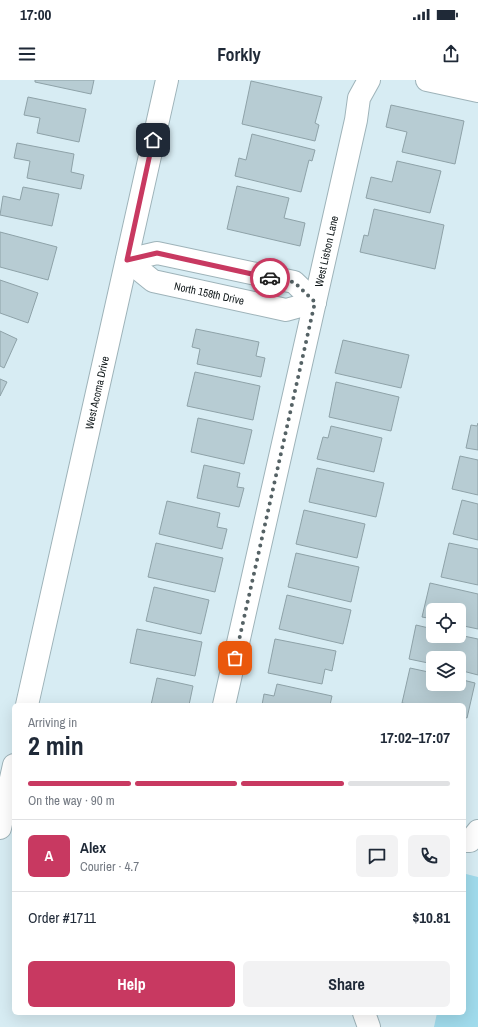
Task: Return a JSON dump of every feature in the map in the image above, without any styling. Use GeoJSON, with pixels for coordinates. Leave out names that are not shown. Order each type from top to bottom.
{"type":"FeatureCollection","features":[{"type":"Feature","properties":{"kind":"street","name":"West Acoma Drive"},"geometry":{"type":"LineString","coordinates":[[28,703],[167,80]]}},
{"type":"Feature","properties":{"kind":"street","name":"West Lisbon Lane"},"geometry":{"type":"LineString","coordinates":[[224,703],[356,120],[359,98],[369,80]]}},
{"type":"Feature","properties":{"kind":"street"},"geometry":{"type":"LineString","coordinates":[[427,80],[478,91]]}},
{"type":"Feature","properties":{"kind":"street"},"geometry":{"type":"LineString","coordinates":[[127,260],[157,253],[294,282],[315,302]]}},
{"type":"Feature","properties":{"kind":"street","name":"North 158th Drive"},"geometry":{"type":"LineString","coordinates":[[127,260],[154,282],[286,310],[315,302]]}},
{"type":"Feature","properties":{"kind":"street"},"geometry":{"type":"LineString","coordinates":[[236,299],[243,272]]}},
{"type":"Feature","properties":{"kind":"street"},"geometry":{"type":"LineString","coordinates":[[0,828],[12,774]]}},
{"type":"Feature","properties":{"kind":"street"},"geometry":{"type":"LineString","coordinates":[[365,1015],[369,1027]]}},
{"type":"Feature","properties":{"kind":"shaded area"},"geometry":{"type":"Polygon","coordinates":[[[466,874],[478,877],[478,1027],[434,1027],[437,1015],[466,1015],[466,874]]]}},
{"type":"Feature","properties":{"kind":"building"},"geometry":{"type":"Polygon","coordinates":[[[35,80],[94,80],[91,94],[35,82],[35,80]]]}},
{"type":"Feature","properties":{"kind":"building"},"geometry":{"type":"Polygon","coordinates":[[[251,81],[322,97],[315,123],[319,125],[315,141],[242,124],[251,81]]]}},
{"type":"Feature","properties":{"kind":"building"},"geometry":{"type":"Polygon","coordinates":[[[28,97],[86,109],[79,142],[37,133],[40,118],[24,115],[28,97]]]}},
{"type":"Feature","properties":{"kind":"building"},"geometry":{"type":"Polygon","coordinates":[[[391,105],[464,121],[455,164],[402,152],[407,132],[386,127],[391,105]]]}},
{"type":"Feature","properties":{"kind":"building"},"geometry":{"type":"Polygon","coordinates":[[[252,134],[315,150],[312,161],[309,160],[301,192],[235,176],[239,158],[246,160],[252,134]]]}},
{"type":"Feature","properties":{"kind":"building"},"geometry":{"type":"Polygon","coordinates":[[[17,143],[74,154],[71,172],[84,175],[81,189],[27,178],[30,161],[14,158],[17,143]]]}},
{"type":"Feature","properties":{"kind":"building"},"geometry":{"type":"Polygon","coordinates":[[[397,161],[441,171],[430,213],[366,198],[371,177],[392,182],[397,161]]]}},
{"type":"Feature","properties":{"kind":"building"},"geometry":{"type":"Polygon","coordinates":[[[237,186],[289,198],[284,218],[305,223],[300,246],[227,229],[237,186]]]}},
{"type":"Feature","properties":{"kind":"building"},"geometry":{"type":"Polygon","coordinates":[[[23,187],[59,194],[52,226],[0,215],[3,196],[20,200],[23,187]]]}},
{"type":"Feature","properties":{"kind":"building"},"geometry":{"type":"Polygon","coordinates":[[[374,209],[444,225],[435,269],[360,252],[364,235],[368,236],[374,209]]]}},
{"type":"Feature","properties":{"kind":"building"},"geometry":{"type":"Polygon","coordinates":[[[0,232],[57,247],[48,280],[0,267],[0,232]]]}},
{"type":"Feature","properties":{"kind":"building"},"geometry":{"type":"Polygon","coordinates":[[[0,280],[38,293],[28,323],[0,313],[0,280]]]}},
{"type":"Feature","properties":{"kind":"building"},"geometry":{"type":"Polygon","coordinates":[[[196,329],[259,342],[256,356],[265,358],[261,377],[197,364],[200,349],[192,347],[196,329]]]}},
{"type":"Feature","properties":{"kind":"building"},"geometry":{"type":"Polygon","coordinates":[[[0,331],[17,339],[4,368],[0,366],[0,331]]]}},
{"type":"Feature","properties":{"kind":"building"},"geometry":{"type":"Polygon","coordinates":[[[343,340],[409,355],[401,388],[335,373],[343,340]]]}},
{"type":"Feature","properties":{"kind":"building"},"geometry":{"type":"Polygon","coordinates":[[[195,372],[260,386],[253,420],[187,406],[195,372]]]}},
{"type":"Feature","properties":{"kind":"building"},"geometry":{"type":"Polygon","coordinates":[[[0,379],[7,382],[0,396],[0,379]]]}},
{"type":"Feature","properties":{"kind":"building"},"geometry":{"type":"Polygon","coordinates":[[[336,382],[399,397],[391,431],[329,417],[336,382]]]}},
{"type":"Feature","properties":{"kind":"building"},"geometry":{"type":"Polygon","coordinates":[[[198,418],[252,430],[244,464],[191,452],[198,418]]]}},
{"type":"Feature","properties":{"kind":"building"},"geometry":{"type":"Polygon","coordinates":[[[478,423],[478,450],[466,448],[471,425],[477,426],[478,423]]]}},
{"type":"Feature","properties":{"kind":"building"},"geometry":{"type":"Polygon","coordinates":[[[331,426],[382,438],[374,472],[317,459],[323,437],[328,438],[331,426]]]}},
{"type":"Feature","properties":{"kind":"building"},"geometry":{"type":"Polygon","coordinates":[[[460,456],[478,460],[478,495],[452,489],[460,456]]]}},
{"type":"Feature","properties":{"kind":"building"},"geometry":{"type":"Polygon","coordinates":[[[204,465],[240,473],[237,487],[244,488],[239,507],[197,498],[204,465]]]}},
{"type":"Feature","properties":{"kind":"building"},"geometry":{"type":"Polygon","coordinates":[[[317,468],[384,483],[376,517],[309,502],[317,468]]]}},
{"type":"Feature","properties":{"kind":"building"},"geometry":{"type":"Polygon","coordinates":[[[462,500],[478,504],[478,540],[453,534],[462,500]]]}},
{"type":"Feature","properties":{"kind":"building"},"geometry":{"type":"Polygon","coordinates":[[[167,501],[220,513],[217,527],[227,529],[222,549],[159,534],[167,501]]]}},
{"type":"Feature","properties":{"kind":"building"},"geometry":{"type":"Polygon","coordinates":[[[304,510],[365,524],[357,558],[296,544],[304,510]]]}},
{"type":"Feature","properties":{"kind":"building"},"geometry":{"type":"Polygon","coordinates":[[[156,543],[223,558],[215,592],[148,577],[156,543]]]}},
{"type":"Feature","properties":{"kind":"building"},"geometry":{"type":"Polygon","coordinates":[[[449,543],[478,549],[478,585],[441,577],[449,543]]]}},
{"type":"Feature","properties":{"kind":"building"},"geometry":{"type":"Polygon","coordinates":[[[296,553],[359,567],[351,602],[288,587],[296,553]]]}},
{"type":"Feature","properties":{"kind":"building"},"geometry":{"type":"Polygon","coordinates":[[[430,583],[478,594],[478,629],[466,626],[466,603],[426,603],[426,618],[422,617],[430,583]]]}},
{"type":"Feature","properties":{"kind":"building"},"geometry":{"type":"Polygon","coordinates":[[[154,587],[209,600],[201,634],[146,621],[154,587]]]}},
{"type":"Feature","properties":{"kind":"building"},"geometry":{"type":"Polygon","coordinates":[[[287,595],[351,610],[343,644],[279,629],[287,595]]]}},
{"type":"Feature","properties":{"kind":"building"},"geometry":{"type":"Polygon","coordinates":[[[416,625],[426,627],[426,643],[466,643],[466,636],[478,639],[478,675],[466,672],[466,651],[426,651],[426,663],[409,659],[416,625]]]}},
{"type":"Feature","properties":{"kind":"building"},"geometry":{"type":"Polygon","coordinates":[[[137,629],[202,642],[195,676],[130,663],[137,629]]]}},
{"type":"Feature","properties":{"kind":"building"},"geometry":{"type":"Polygon","coordinates":[[[275,639],[336,651],[332,671],[325,669],[322,684],[268,673],[275,639]]]}},
{"type":"Feature","properties":{"kind":"building"},"geometry":{"type":"Polygon","coordinates":[[[410,668],[426,671],[426,691],[466,691],[466,681],[475,683],[467,718],[466,703],[402,703],[410,668]]]}},
{"type":"Feature","properties":{"kind":"building"},"geometry":{"type":"Polygon","coordinates":[[[157,678],[193,686],[189,703],[151,703],[157,678]]]}},
{"type":"Feature","properties":{"kind":"building"},"geometry":{"type":"Polygon","coordinates":[[[277,684],[332,696],[330,703],[262,703],[264,694],[274,696],[277,684]]]}},
{"type":"Feature","properties":{"kind":"way so far"},"geometry":{"type":"LineString","coordinates":[[235,658],[315,302],[294,282],[270,278]]}},
{"type":"Feature","properties":{"kind":"route"},"geometry":{"type":"LineString","coordinates":[[153,140],[127,260],[157,253],[270,278]]}}]}
